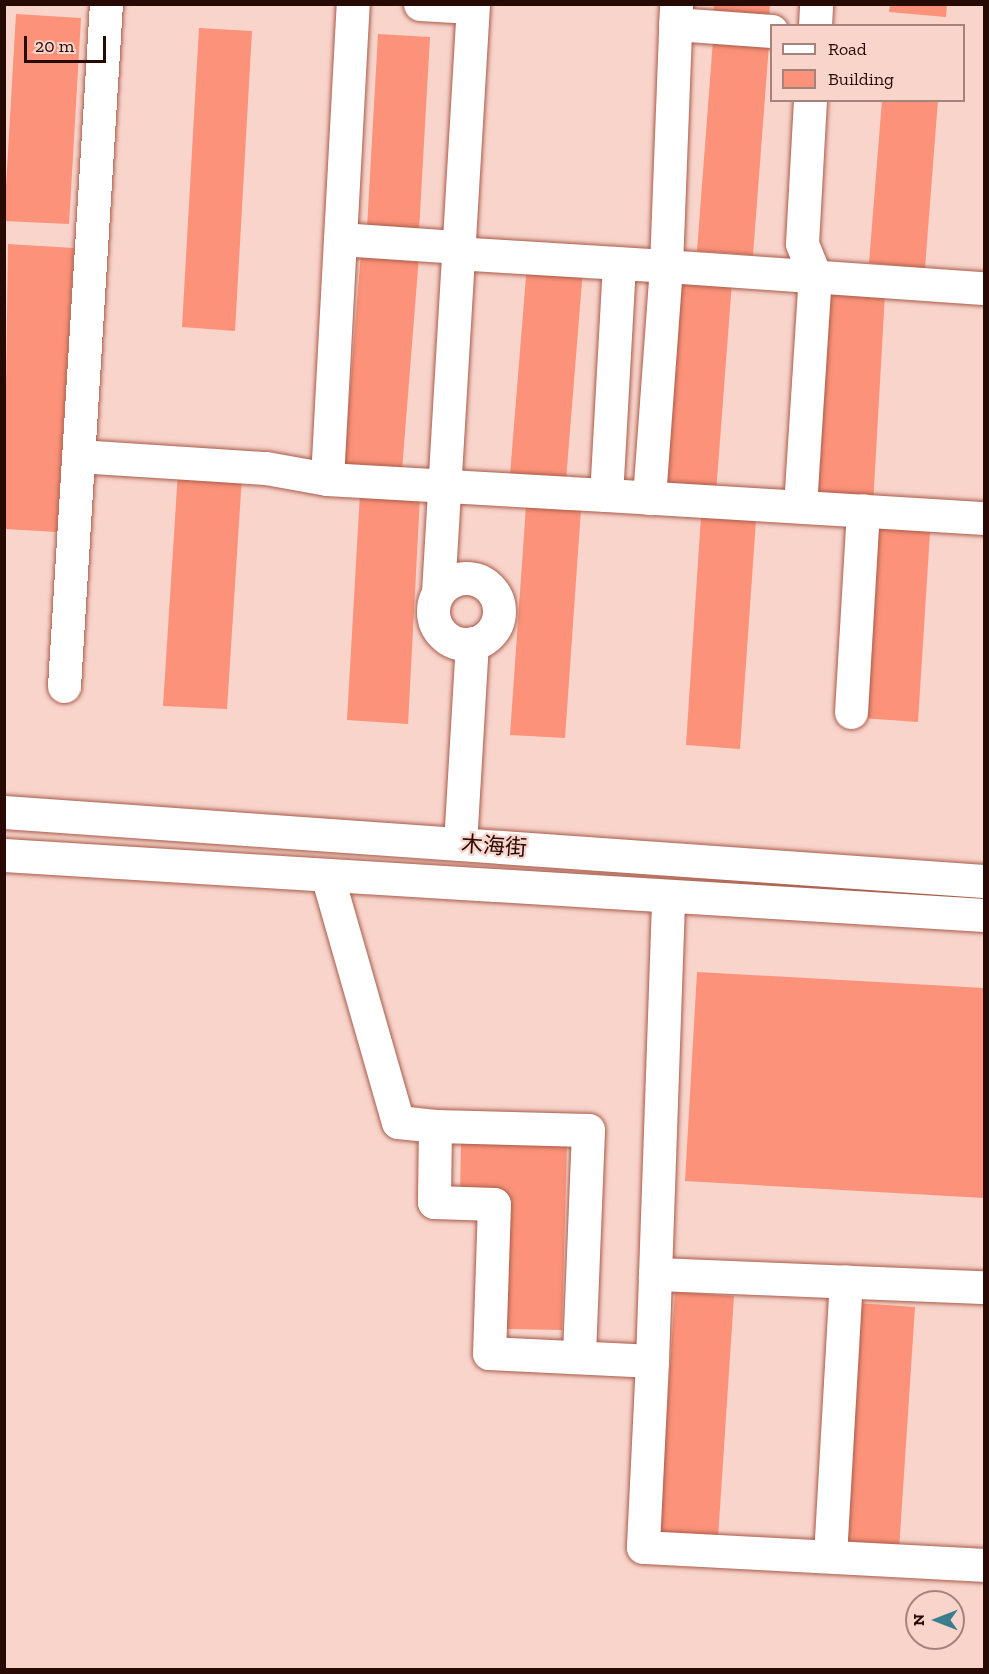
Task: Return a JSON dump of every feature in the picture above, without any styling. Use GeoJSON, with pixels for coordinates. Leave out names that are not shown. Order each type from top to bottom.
{"type":"FeatureCollection","features":[{"type":"Feature","properties":{"kind":"street"},"geometry":{"type":"LineString","coordinates":[[64,686],[106,4]]}},
{"type":"Feature","properties":{"kind":"street"},"geometry":{"type":"LineString","coordinates":[[327,478],[353,4]]}},
{"type":"Feature","properties":{"kind":"street"},"geometry":{"type":"LineString","coordinates":[[420,4],[472,6],[455,250],[438,592],[432,613],[441,633],[450,640],[472,643],[491,632],[497,622],[499,611],[492,591],[485,583],[465,577],[454,579],[438,592]]}},
{"type":"Feature","properties":{"kind":"street"},"geometry":{"type":"LineString","coordinates":[[814,24],[816,4]]}},
{"type":"Feature","properties":{"kind":"street"},"geometry":{"type":"LineString","coordinates":[[650,498],[666,266],[676,14],[770,31]]}},
{"type":"Feature","properties":{"kind":"street"},"geometry":{"type":"LineString","coordinates":[[800,506],[815,276],[802,243],[810,102]]}},
{"type":"Feature","properties":{"kind":"street"},"geometry":{"type":"LineString","coordinates":[[340,239],[619,264],[984,288]]}},
{"type":"Feature","properties":{"kind":"street"},"geometry":{"type":"LineString","coordinates":[[606,495],[619,264]]}},
{"type":"Feature","properties":{"kind":"street"},"geometry":{"type":"LineString","coordinates":[[78,456],[266,468],[327,478],[984,518]]}},
{"type":"Feature","properties":{"kind":"street"},"geometry":{"type":"LineString","coordinates":[[851,712],[863,510]]}},
{"type":"Feature","properties":{"kind":"street"},"geometry":{"type":"LineString","coordinates":[[460,844],[472,643]]}},
{"type":"Feature","properties":{"kind":"street","name":"木海街"},"geometry":{"type":"LineString","coordinates":[[4,812],[984,881]]}},
{"type":"Feature","properties":{"kind":"street","name":"木海街"},"geometry":{"type":"LineString","coordinates":[[4,855],[984,915]]}},
{"type":"Feature","properties":{"kind":"street"},"geometry":{"type":"LineString","coordinates":[[327,875],[398,1122],[435,1126],[588,1130],[579,1357]]}},
{"type":"Feature","properties":{"kind":"street"},"geometry":{"type":"LineString","coordinates":[[668,896],[652,1361],[643,1546],[984,1565]]}},
{"type":"Feature","properties":{"kind":"street"},"geometry":{"type":"LineString","coordinates":[[435,1126],[434,1202],[494,1204],[489,1353],[652,1361]]}},
{"type":"Feature","properties":{"kind":"street"},"geometry":{"type":"LineString","coordinates":[[655,1274],[984,1287]]}},
{"type":"Feature","properties":{"kind":"street"},"geometry":{"type":"LineString","coordinates":[[830,1556],[846,1281]]}},
{"type":"Feature","properties":{"kind":"building"},"geometry":{"type":"Polygon","coordinates":[[[714,4],[770,4],[769,18],[713,14],[714,4]]]}},
{"type":"Feature","properties":{"kind":"building"},"geometry":{"type":"Polygon","coordinates":[[[890,4],[947,4],[946,17],[889,12],[890,4]]]}},
{"type":"Feature","properties":{"kind":"building"},"geometry":{"type":"Polygon","coordinates":[[[16,14],[81,18],[69,224],[4,221],[16,14]]]}},
{"type":"Feature","properties":{"kind":"building"},"geometry":{"type":"Polygon","coordinates":[[[199,28],[252,31],[235,331],[182,327],[199,28]]]}},
{"type":"Feature","properties":{"kind":"building"},"geometry":{"type":"Polygon","coordinates":[[[378,34],[430,37],[419,231],[367,228],[378,34]]]}},
{"type":"Feature","properties":{"kind":"building"},"geometry":{"type":"Polygon","coordinates":[[[713,40],[769,44],[753,255],[697,251],[713,40]]]}},
{"type":"Feature","properties":{"kind":"building"},"geometry":{"type":"Polygon","coordinates":[[[882,102],[938,102],[925,268],[869,263],[882,102]]]}},
{"type":"Feature","properties":{"kind":"building"},"geometry":{"type":"Polygon","coordinates":[[[8,244],[74,248],[57,532],[4,529],[8,244]]]}},
{"type":"Feature","properties":{"kind":"building"},"geometry":{"type":"Polygon","coordinates":[[[361,252],[419,256],[402,470],[344,466],[361,252]]]}},
{"type":"Feature","properties":{"kind":"building"},"geometry":{"type":"Polygon","coordinates":[[[527,264],[583,269],[566,480],[510,475],[527,264]]]}},
{"type":"Feature","properties":{"kind":"building"},"geometry":{"type":"Polygon","coordinates":[[[676,278],[732,282],[716,493],[660,489],[676,278]]]}},
{"type":"Feature","properties":{"kind":"building"},"geometry":{"type":"Polygon","coordinates":[[[829,290],[885,294],[873,505],[817,502],[829,290]]]}},
{"type":"Feature","properties":{"kind":"building"},"geometry":{"type":"Polygon","coordinates":[[[178,472],[242,476],[227,709],[163,706],[178,472]]]}},
{"type":"Feature","properties":{"kind":"building"},"geometry":{"type":"Polygon","coordinates":[[[360,493],[420,497],[408,724],[347,720],[360,493]]]}},
{"type":"Feature","properties":{"kind":"building"},"geometry":{"type":"Polygon","coordinates":[[[526,506],[581,509],[565,738],[510,735],[526,506]]]}},
{"type":"Feature","properties":{"kind":"building"},"geometry":{"type":"Polygon","coordinates":[[[701,516],[756,520],[740,749],[686,745],[701,516]]]}},
{"type":"Feature","properties":{"kind":"building"},"geometry":{"type":"Polygon","coordinates":[[[873,528],[930,532],[918,722],[861,718],[873,528]]]}},
{"type":"Feature","properties":{"kind":"building"},"geometry":{"type":"Polygon","coordinates":[[[697,972],[984,988],[984,1198],[685,1181],[697,972]]]}},
{"type":"Feature","properties":{"kind":"building"},"geometry":{"type":"Polygon","coordinates":[[[461,1141],[567,1144],[562,1330],[504,1329],[509,1197],[460,1195],[461,1141]]]}},
{"type":"Feature","properties":{"kind":"building"},"geometry":{"type":"Polygon","coordinates":[[[675,1292],[734,1296],[718,1538],[659,1535],[675,1292]]]}},
{"type":"Feature","properties":{"kind":"building"},"geometry":{"type":"Polygon","coordinates":[[[856,1303],[915,1307],[899,1550],[840,1546],[856,1303]]]}}]}
